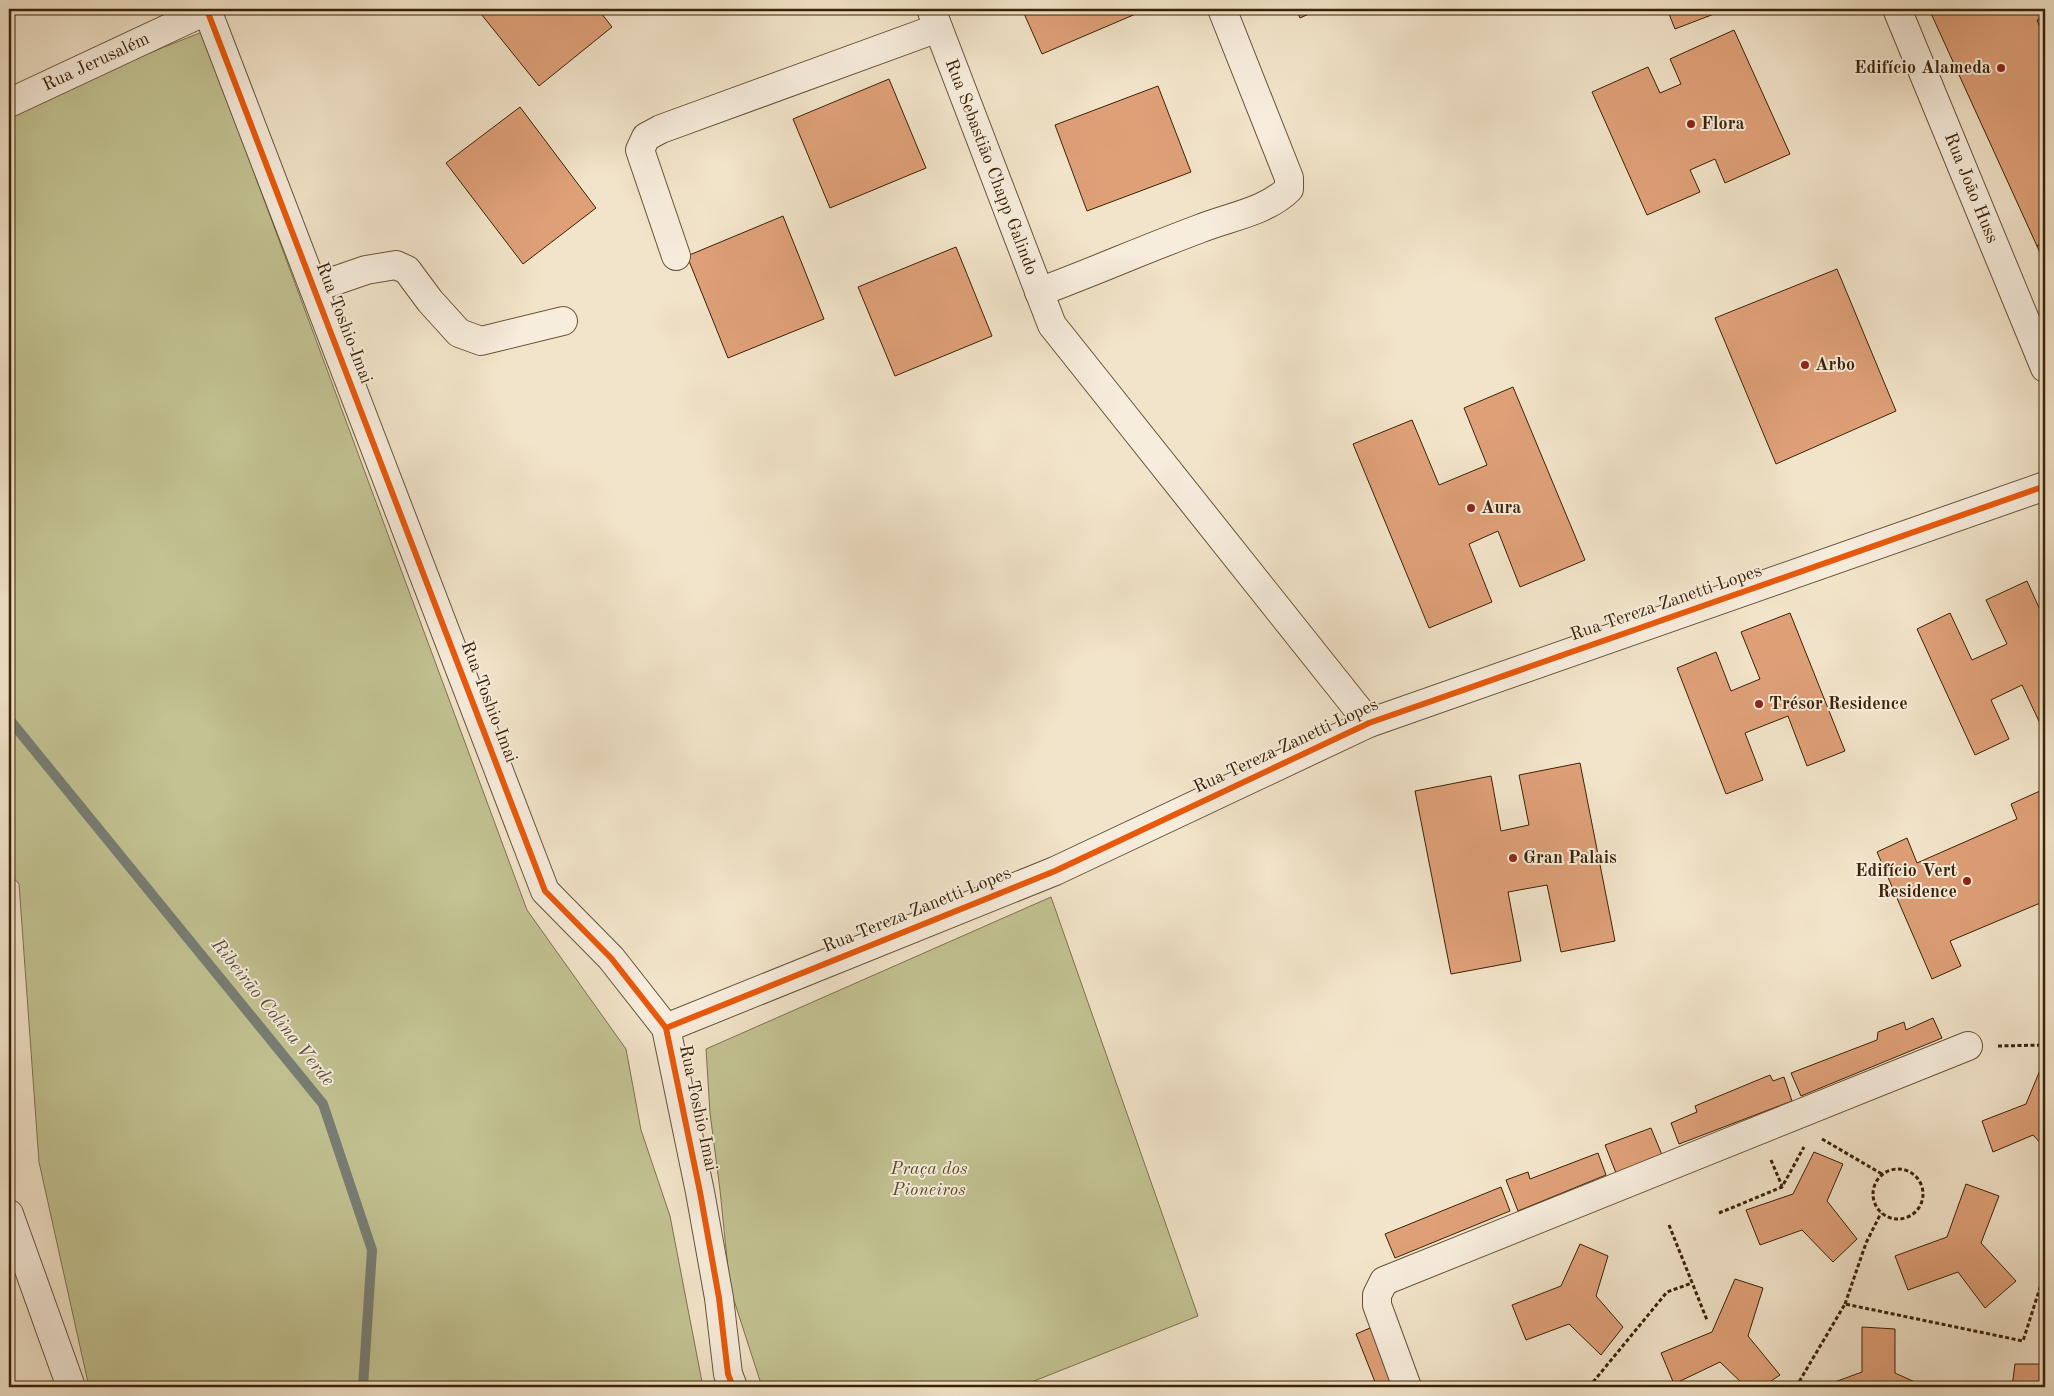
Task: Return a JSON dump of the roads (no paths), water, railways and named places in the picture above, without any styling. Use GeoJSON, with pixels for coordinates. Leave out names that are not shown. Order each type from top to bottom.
{"type":"FeatureCollection","features":[{"type":"Feature","properties":{"kind":"street"},"geometry":{"type":"LineString","coordinates":[[1039,292],[1200,228],[1265,205],[1289,189],[1289,178],[1222,9]]}},
{"type":"Feature","properties":{"kind":"street","name":"Rua João Huss"},"geometry":{"type":"LineString","coordinates":[[1897,9],[2045,368]]}},
{"type":"Feature","properties":{"kind":"street","name":"Rua Jerusalém"},"geometry":{"type":"LineString","coordinates":[[9,103],[195,12]]}},
{"type":"Feature","properties":{"kind":"street","name":"Rua Toshio Imai"},"geometry":{"type":"LineString","coordinates":[[195,12],[314,288],[545,891],[611,958],[666,1028],[700,1192],[719,1298],[728,1374],[733,1387]]}},
{"type":"Feature","properties":{"kind":"street"},"geometry":{"type":"LineString","coordinates":[[676,256],[640,150],[646,137],[661,129],[935,19]]}},
{"type":"Feature","properties":{"kind":"street","name":"Rua Sebastião Chapp Galindo"},"geometry":{"type":"LineString","coordinates":[[935,19],[1052,325],[1369,723]]}},
{"type":"Feature","properties":{"kind":"street"},"geometry":{"type":"LineString","coordinates":[[314,288],[366,270],[396,265],[406,270],[458,333],[481,341],[564,321]]}},
{"type":"Feature","properties":{"kind":"street","name":"Rua Tereza Zanetti Lopes"},"geometry":{"type":"LineString","coordinates":[[666,1028],[1054,871],[1369,723],[2045,486]]}},
{"type":"Feature","properties":{"kind":"street"},"geometry":{"type":"LineString","coordinates":[[1407,1387],[1377,1305],[1377,1296],[1384,1280],[1807,1123],[1968,1046]]}},
{"type":"Feature","properties":{"kind":"street"},"geometry":{"type":"LineString","coordinates":[[9,1214],[71,1387]]}},
{"type":"Feature","properties":{"kind":"waterway","name":"Ribeirão Colina Verde"},"geometry":{"type":"LineString","coordinates":[[9,719],[323,1104],[372,1250],[363,1387]]}},
{"type":"Feature","properties":{"kind":"place","name":"Edifício Alameda"},"geometry":{"type":"Point","coordinates":[2001,68]}},
{"type":"Feature","properties":{"kind":"place","name":"Flora"},"geometry":{"type":"Point","coordinates":[1691,124]}},
{"type":"Feature","properties":{"kind":"place","name":"Arbo"},"geometry":{"type":"Point","coordinates":[1805,365]}},
{"type":"Feature","properties":{"kind":"place","name":"Aura"},"geometry":{"type":"Point","coordinates":[1471,508]}},
{"type":"Feature","properties":{"kind":"place","name":"Trésor Residence"},"geometry":{"type":"Point","coordinates":[1759,704]}},
{"type":"Feature","properties":{"kind":"place","name":"Gran Palais"},"geometry":{"type":"Point","coordinates":[1513,858]}},
{"type":"Feature","properties":{"kind":"place","name":"Edifício Vert Residence"},"geometry":{"type":"Point","coordinates":[1967,881]}},
{"type":"Feature","properties":{"kind":"park label","name":"Praça dos Pioneiros"},"geometry":{"type":"Point","coordinates":[929,1179]}}]}
